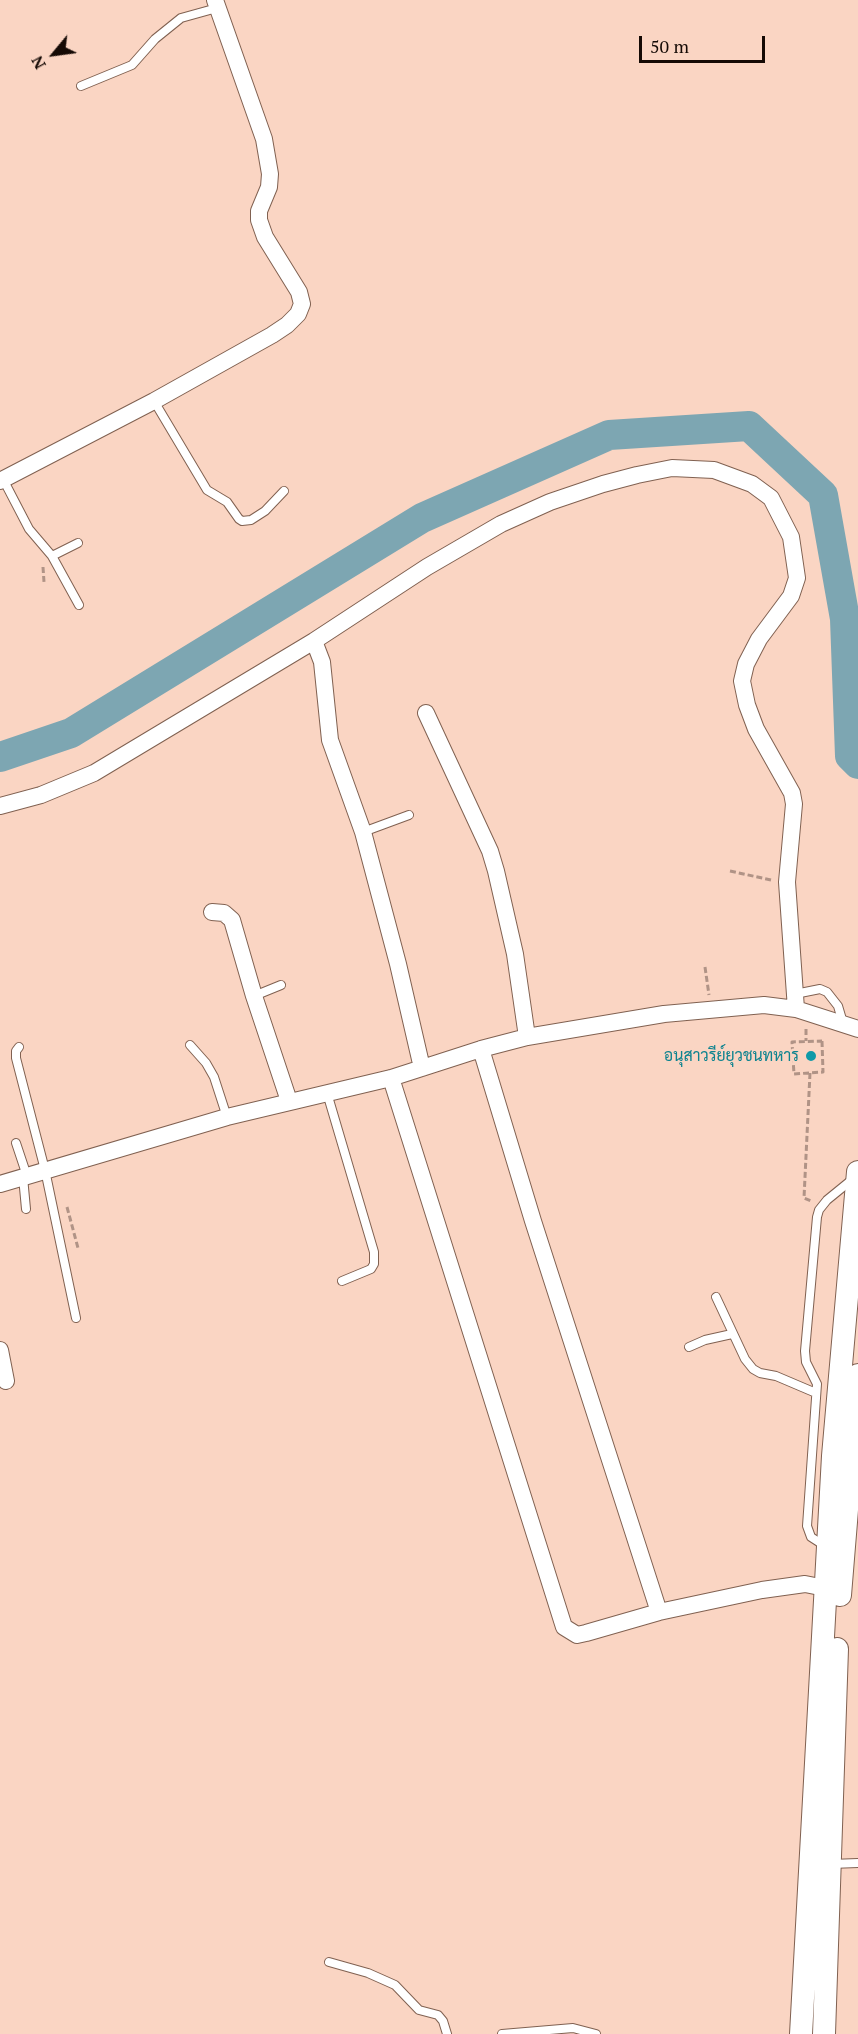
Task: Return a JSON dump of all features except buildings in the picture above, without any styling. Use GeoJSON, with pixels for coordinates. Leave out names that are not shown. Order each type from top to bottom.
{"type":"FeatureCollection","features":[{"type":"Feature","properties":{"kind":"main road"},"geometry":{"type":"LineString","coordinates":[[801,2034],[833,1455],[858,1174]]}},
{"type":"Feature","properties":{"kind":"main road"},"geometry":{"type":"LineString","coordinates":[[824,2034],[838,1636],[855,1460],[858,1375]]}},
{"type":"Feature","properties":{"kind":"street"},"geometry":{"type":"LineString","coordinates":[[2,480],[154,401],[272,335],[298,314],[302,304],[299,292],[266,237],[259,220],[259,211],[269,187],[270,174],[264,139],[216,4]]}},
{"type":"Feature","properties":{"kind":"street"},"geometry":{"type":"LineString","coordinates":[[0,807],[41,795],[94,773],[315,641],[446,556],[501,524],[550,502],[603,484],[672,468],[714,470],[752,484],[771,498],[791,537],[797,578],[790,596],[759,639],[746,664],[742,681],[747,705],[756,729],[792,793],[794,804],[788,882],[796,1001]]}},
{"type":"Feature","properties":{"kind":"street"},"geometry":{"type":"LineString","coordinates":[[315,641],[322,662],[330,741],[363,832],[398,964],[422,1068]]}},
{"type":"Feature","properties":{"kind":"street"},"geometry":{"type":"LineString","coordinates":[[426,713],[496,871],[515,954],[527,1037]]}},
{"type":"Feature","properties":{"kind":"street"},"geometry":{"type":"LineString","coordinates":[[212,912],[224,913],[232,920],[254,996],[289,1101]]}},
{"type":"Feature","properties":{"kind":"street"},"geometry":{"type":"LineString","coordinates":[[0,1184],[227,1117],[391,1078],[527,1037],[664,1014],[796,1001],[850,1026]]}},
{"type":"Feature","properties":{"kind":"street"},"geometry":{"type":"LineString","coordinates":[[481,1049],[533,1221],[659,1612]]}},
{"type":"Feature","properties":{"kind":"street"},"geometry":{"type":"LineString","coordinates":[[391,1078],[564,1627],[577,1635],[659,1612],[762,1590],[805,1584],[825,1588]]}},
{"type":"Feature","properties":{"kind":"street"},"geometry":{"type":"LineString","coordinates":[[0,1350],[6,1381]]}},
{"type":"Feature","properties":{"kind":"lane"},"geometry":{"type":"LineString","coordinates":[[81,86],[132,64],[155,39],[181,18],[216,4]]}},
{"type":"Feature","properties":{"kind":"lane"},"geometry":{"type":"LineString","coordinates":[[154,401],[207,490],[227,502],[239,519],[251,520],[265,511],[284,491]]}},
{"type":"Feature","properties":{"kind":"lane"},"geometry":{"type":"LineString","coordinates":[[2,480],[29,528],[52,556],[79,605]]}},
{"type":"Feature","properties":{"kind":"lane"},"geometry":{"type":"LineString","coordinates":[[52,556],[78,543]]}},
{"type":"Feature","properties":{"kind":"lane"},"geometry":{"type":"LineString","coordinates":[[363,832],[409,815]]}},
{"type":"Feature","properties":{"kind":"lane"},"geometry":{"type":"LineString","coordinates":[[254,996],[280,986]]}},
{"type":"Feature","properties":{"kind":"lane"},"geometry":{"type":"LineString","coordinates":[[796,1001],[820,989],[827,992],[850,1026]]}},
{"type":"Feature","properties":{"kind":"lane"},"geometry":{"type":"LineString","coordinates":[[190,1046],[206,1063],[227,1117]]}},
{"type":"Feature","properties":{"kind":"lane"},"geometry":{"type":"LineString","coordinates":[[19,1047],[16,1051],[16,1058],[45,1170],[76,1318]]}},
{"type":"Feature","properties":{"kind":"lane"},"geometry":{"type":"LineString","coordinates":[[327,1093],[374,1252],[374,1264],[371,1269],[342,1281]]}},
{"type":"Feature","properties":{"kind":"lane"},"geometry":{"type":"LineString","coordinates":[[16,1143],[25,1176],[26,1209]]}},
{"type":"Feature","properties":{"kind":"lane"},"geometry":{"type":"LineString","coordinates":[[827,1548],[811,1537],[807,1526],[816,1380],[806,1362],[805,1351],[819,1210],[827,1200],[858,1174]]}},
{"type":"Feature","properties":{"kind":"lane"},"geometry":{"type":"LineString","coordinates":[[716,1297],[732,1334],[753,1369],[816,1393]]}},
{"type":"Feature","properties":{"kind":"lane"},"geometry":{"type":"LineString","coordinates":[[689,1347],[705,1340],[732,1334]]}},
{"type":"Feature","properties":{"kind":"lane"},"geometry":{"type":"LineString","coordinates":[[830,1864],[858,1863]]}},
{"type":"Feature","properties":{"kind":"lane"},"geometry":{"type":"LineString","coordinates":[[329,1962],[368,1973],[395,1985],[419,2010],[438,2015],[446,2026],[447,2034]]}},
{"type":"Feature","properties":{"kind":"lane"},"geometry":{"type":"LineString","coordinates":[[502,2034],[573,2028],[596,2034]]}},
{"type":"Feature","properties":{"kind":"path"},"geometry":{"type":"LineString","coordinates":[[730,871],[788,882]]}},
{"type":"Feature","properties":{"kind":"path"},"geometry":{"type":"LineString","coordinates":[[705,967],[711,1009]]}},
{"type":"Feature","properties":{"kind":"path"},"geometry":{"type":"LineString","coordinates":[[822,1041],[824,1072],[810,1073],[794,1074],[792,1042],[822,1041]]}},
{"type":"Feature","properties":{"kind":"path"},"geometry":{"type":"LineString","coordinates":[[804,1198],[810,1073]]}},
{"type":"Feature","properties":{"kind":"path"},"geometry":{"type":"LineString","coordinates":[[65,1199],[78,1248]]}},
{"type":"Feature","properties":{"kind":"waterway"},"geometry":{"type":"LineString","coordinates":[[0,757],[71,733],[422,518],[609,435],[749,426],[823,495],[845,619],[850,756],[858,764]]}},
{"type":"Feature","properties":{"kind":"place","name":"อนุสาวรีย์ยุวชนทหาร"},"geometry":{"type":"Point","coordinates":[811,1056]}}]}
